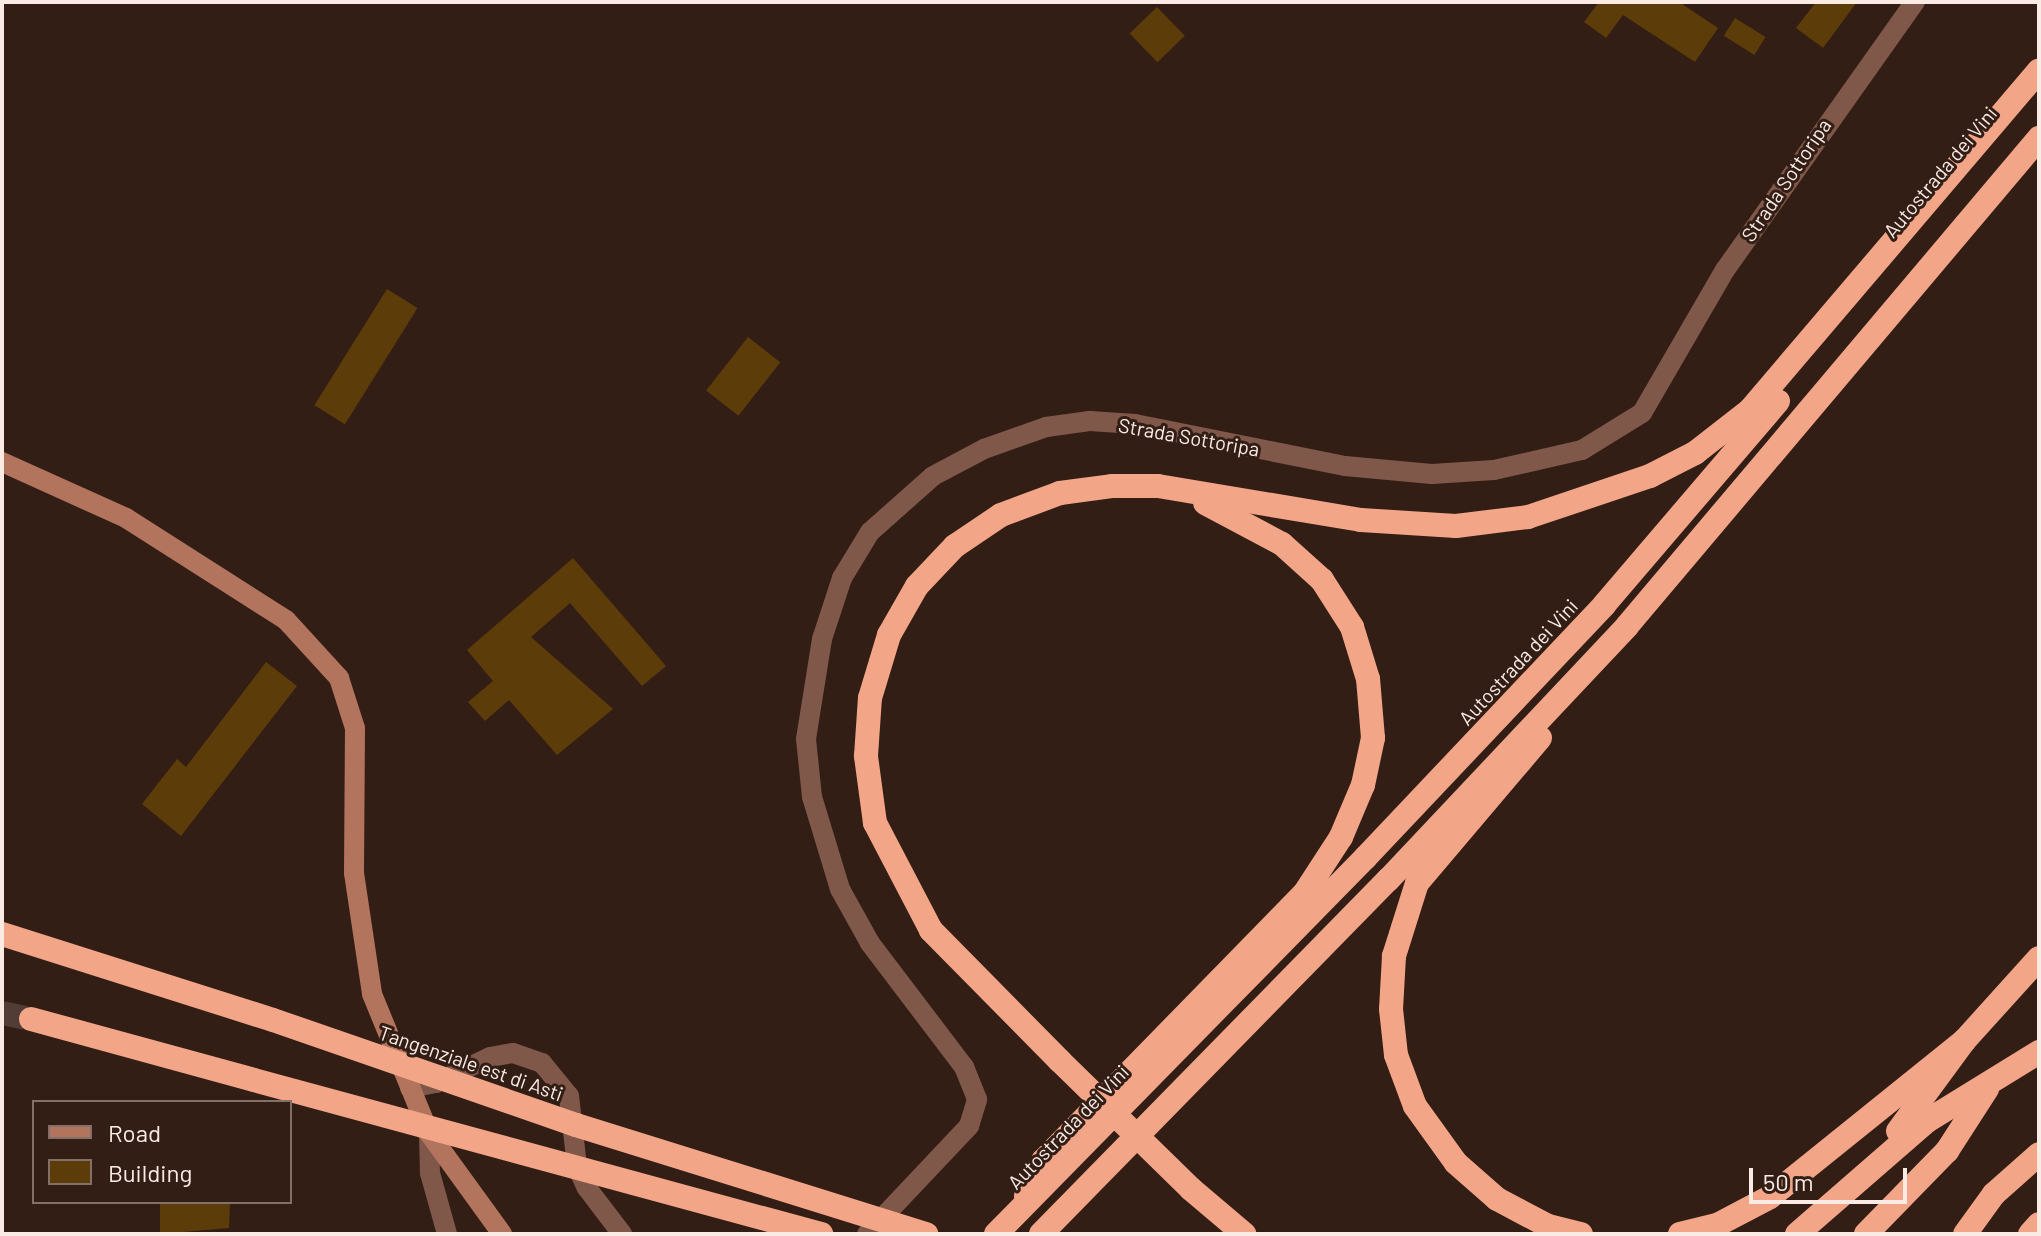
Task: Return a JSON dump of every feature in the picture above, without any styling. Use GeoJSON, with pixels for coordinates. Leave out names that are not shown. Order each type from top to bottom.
{"type":"FeatureCollection","features":[{"type":"Feature","properties":{"kind":"highway"},"geometry":{"type":"LineString","coordinates":[[1244,1234],[1191,1189],[931,930],[901,878],[875,823],[866,756],[870,698],[889,635],[917,586],[955,546],[1001,515],[1060,493],[1158,486],[1361,520],[1456,526],[1528,517],[1650,476],[1695,453],[1750,410],[2039,70]]}},
{"type":"Feature","properties":{"kind":"highway","name":"Autostrada dei Vini"},"geometry":{"type":"LineString","coordinates":[[996,1234],[1604,605],[2039,90]]}},
{"type":"Feature","properties":{"kind":"highway"},"geometry":{"type":"LineString","coordinates":[[1581,1234],[1548,1226],[1497,1199],[1456,1163],[1415,1106],[1396,1055],[1394,956],[1417,883],[1525,759],[1627,626],[2039,138]]}},
{"type":"Feature","properties":{"kind":"highway"},"geometry":{"type":"LineString","coordinates":[[1018,1213],[1043,1161],[1304,894],[1341,837],[1363,785],[1373,738],[1368,679],[1352,627],[1322,580],[1282,544],[1226,511],[1158,486]]}},
{"type":"Feature","properties":{"kind":"highway"},"geometry":{"type":"LineString","coordinates":[[1041,1234],[1627,626]]}},
{"type":"Feature","properties":{"kind":"highway","name":"Tangenziale est di Asti"},"geometry":{"type":"LineString","coordinates":[[2,934],[273,1020],[591,1129],[926,1234]]}},
{"type":"Feature","properties":{"kind":"highway"},"geometry":{"type":"LineString","coordinates":[[1856,1183],[1964,1041],[2039,958]]}},
{"type":"Feature","properties":{"kind":"highway"},"geometry":{"type":"LineString","coordinates":[[31,1019],[821,1234]]}},
{"type":"Feature","properties":{"kind":"highway"},"geometry":{"type":"LineString","coordinates":[[1680,1234],[1717,1225],[1770,1197],[1964,1041]]}},
{"type":"Feature","properties":{"kind":"highway"},"geometry":{"type":"LineString","coordinates":[[1797,1234],[1927,1121],[1988,1087],[2039,1052]]}},
{"type":"Feature","properties":{"kind":"highway"},"geometry":{"type":"LineString","coordinates":[[1866,1234],[1947,1151],[1988,1087]]}},
{"type":"Feature","properties":{"kind":"highway"},"geometry":{"type":"LineString","coordinates":[[1965,1234],[1994,1194],[2039,1154]]}},
{"type":"Feature","properties":{"kind":"highway"},"geometry":{"type":"LineString","coordinates":[[2030,1234],[2039,1224]]}},
{"type":"Feature","properties":{"kind":"street","name":"Strada Sottoripa"},"geometry":{"type":"LineString","coordinates":[[867,1234],[969,1126],[977,1099],[964,1067],[870,943],[840,889],[812,797],[806,739],[822,639],[842,578],[870,532],[933,476],[984,449],[1046,427],[1090,421],[1135,424],[1345,466],[1432,474],[1494,470],[1582,450],[1642,413],[1725,270],[1915,2]]}},
{"type":"Feature","properties":{"kind":"street"},"geometry":{"type":"LineString","coordinates":[[2,462],[126,518],[286,620],[339,678],[355,728],[354,873],[360,933],[372,994],[429,1133],[502,1234]]}},
{"type":"Feature","properties":{"kind":"street"},"geometry":{"type":"LineString","coordinates":[[410,1088],[436,1083],[490,1057],[513,1053],[542,1063],[569,1096],[577,1166],[587,1188],[622,1234]]}},
{"type":"Feature","properties":{"kind":"street"},"geometry":{"type":"LineString","coordinates":[[429,1133],[430,1173],[447,1234]]}},
{"type":"Feature","properties":{"kind":"building"},"geometry":{"type":"Polygon","coordinates":[[[1599,2],[1679,2],[1718,28],[1695,62],[1623,15],[1606,38],[1584,22],[1599,2]]]}},
{"type":"Feature","properties":{"kind":"building"},"geometry":{"type":"Polygon","coordinates":[[[1816,2],[1857,2],[1823,48],[1796,28],[1816,2]]]}},
{"type":"Feature","properties":{"kind":"building"},"geometry":{"type":"Polygon","coordinates":[[[1157,7],[1185,36],[1157,62],[1130,33],[1157,7]]]}},
{"type":"Feature","properties":{"kind":"building"},"geometry":{"type":"Polygon","coordinates":[[[1735,18],[1766,37],[1754,55],[1724,36],[1735,18]]]}},
{"type":"Feature","properties":{"kind":"building"},"geometry":{"type":"Polygon","coordinates":[[[387,289],[418,308],[345,424],[314,405],[387,289]]]}},
{"type":"Feature","properties":{"kind":"building"},"geometry":{"type":"Polygon","coordinates":[[[748,337],[780,362],[738,416],[706,391],[748,337]]]}},
{"type":"Feature","properties":{"kind":"building"},"geometry":{"type":"Polygon","coordinates":[[[573,558],[666,666],[642,686],[570,603],[531,637],[613,709],[557,755],[509,700],[485,721],[468,702],[493,681],[467,650],[573,558]]]}},
{"type":"Feature","properties":{"kind":"building"},"geometry":{"type":"Polygon","coordinates":[[[266,662],[297,686],[181,836],[142,804],[177,759],[186,767],[266,662]]]}},
{"type":"Feature","properties":{"kind":"building"},"geometry":{"type":"Polygon","coordinates":[[[160,1204],[230,1204],[229,1228],[160,1234],[160,1204]]]}},
{"type":"Feature","properties":{"kind":"tunnel"},"geometry":{"type":"LineString","coordinates":[[2,1013],[31,1019]]}}]}
